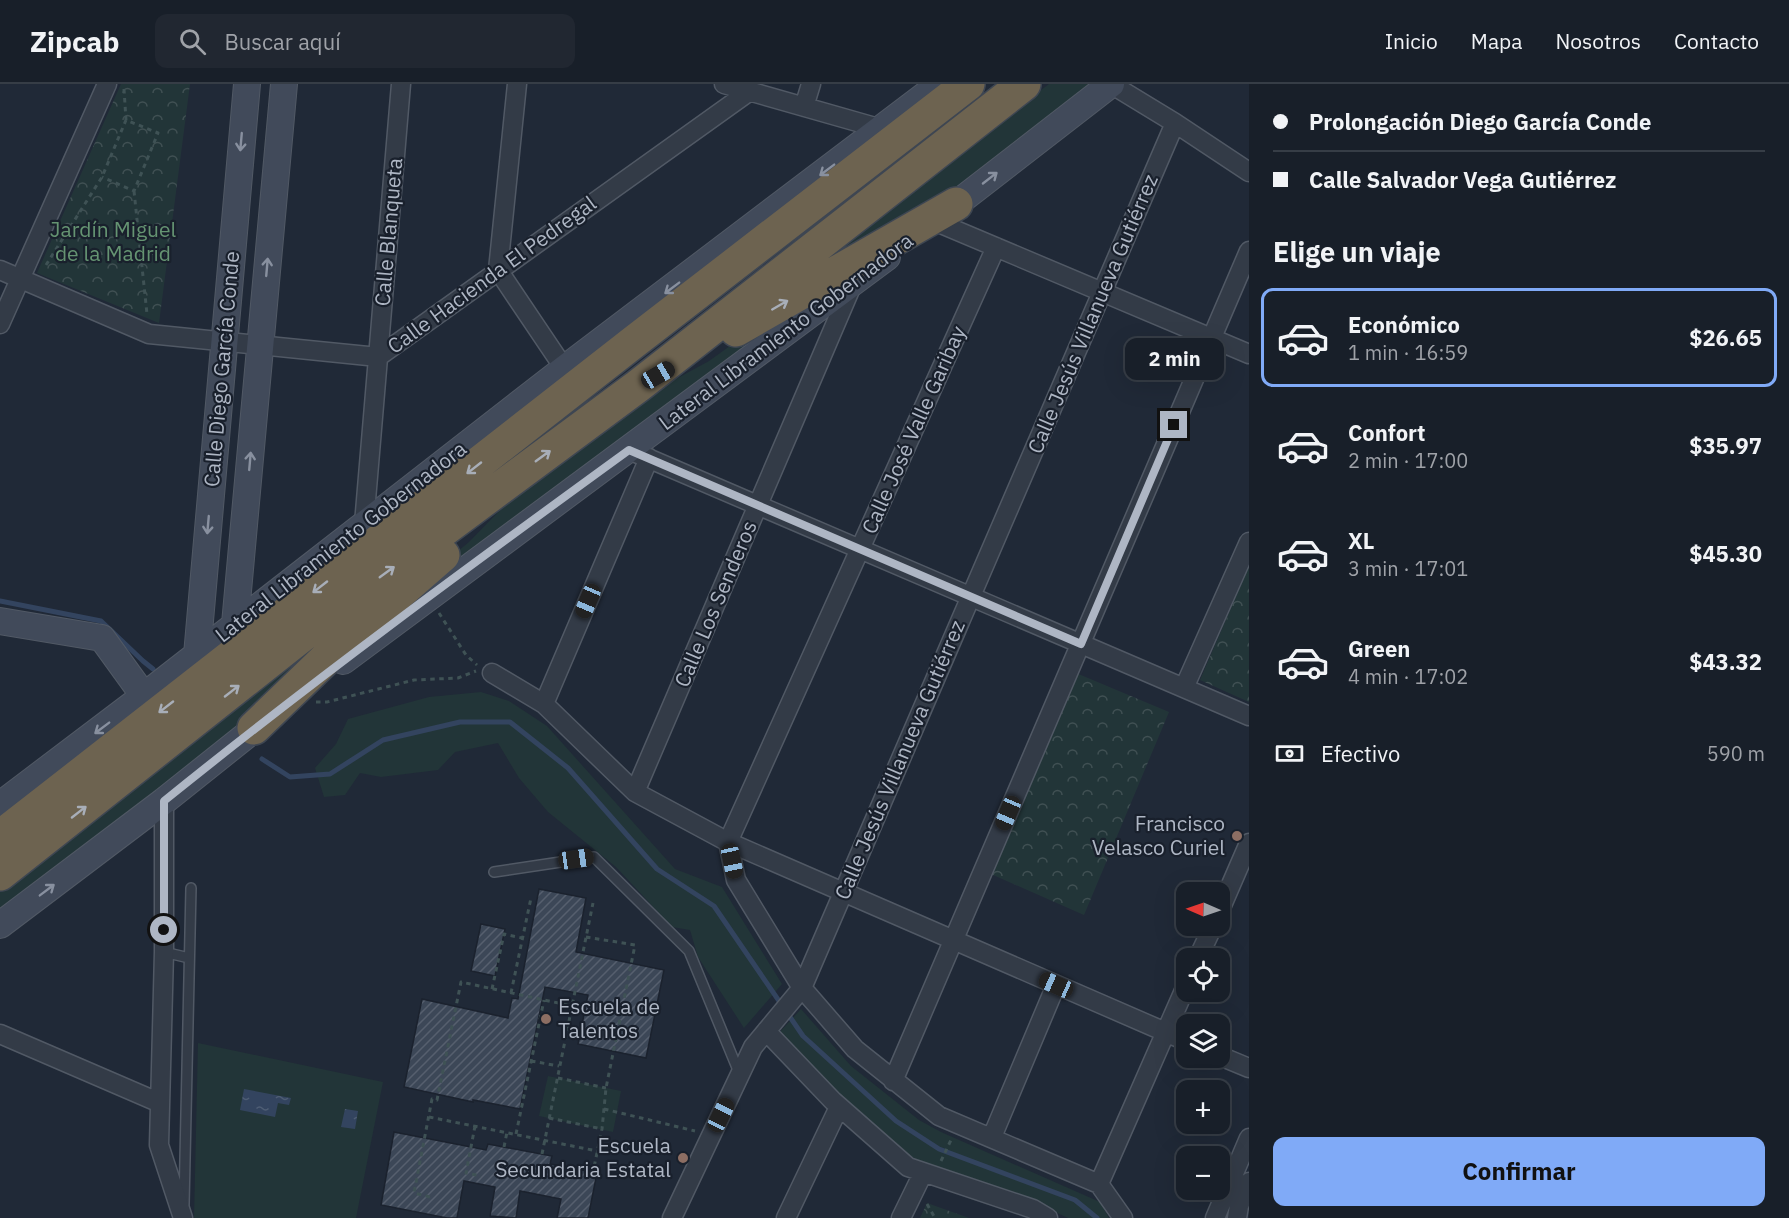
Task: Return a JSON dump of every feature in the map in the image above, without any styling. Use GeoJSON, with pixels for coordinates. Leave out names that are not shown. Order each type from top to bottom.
{"type":"FeatureCollection","features":[{"type":"Feature","properties":{"kind":"highway"},"geometry":{"type":"LineString","coordinates":[[0,837],[570,378],[968,84]]}},
{"type":"Feature","properties":{"kind":"highway"},"geometry":{"type":"LineString","coordinates":[[0,874],[314,626],[638,386],[1024,84]]}},
{"type":"Feature","properties":{"kind":"highway"},"geometry":{"type":"LineString","coordinates":[[638,386],[945,213]]}},
{"type":"Feature","properties":{"kind":"highway"},"geometry":{"type":"LineString","coordinates":[[267,719],[342,643],[452,547],[512,478]]}},
{"type":"Feature","properties":{"kind":"street"},"geometry":{"type":"LineString","coordinates":[[0,324],[27,281],[107,84]]}},
{"type":"Feature","properties":{"kind":"street","name":"Calle Diego García Conde"},"geometry":{"type":"LineString","coordinates":[[196,655],[247,84]]}},
{"type":"Feature","properties":{"kind":"street","name":"Calle Diego García Conde"},"geometry":{"type":"LineString","coordinates":[[235,624],[284,84]]}},
{"type":"Feature","properties":{"kind":"street","name":"Calle Blanqueta"},"geometry":{"type":"LineString","coordinates":[[364,524],[401,84]]}},
{"type":"Feature","properties":{"kind":"street"},"geometry":{"type":"LineString","coordinates":[[517,84],[498,270],[570,378]]}},
{"type":"Feature","properties":{"kind":"street"},"geometry":{"type":"LineString","coordinates":[[724,84],[882,129]]}},
{"type":"Feature","properties":{"kind":"street"},"geometry":{"type":"LineString","coordinates":[[804,107],[811,84]]}},
{"type":"Feature","properties":{"kind":"street","name":"Lateral Libramiento Gobernadora"},"geometry":{"type":"LineString","coordinates":[[0,805],[364,524],[570,378],[882,129],[914,96],[940,84]]}},
{"type":"Feature","properties":{"kind":"street"},"geometry":{"type":"LineString","coordinates":[[1111,84],[1249,172]]}},
{"type":"Feature","properties":{"kind":"street","name":"Lateral Libramiento Gobernadora"},"geometry":{"type":"LineString","coordinates":[[0,925],[429,596],[639,454],[853,283],[1111,84]]}},
{"type":"Feature","properties":{"kind":"street","name":"Calle Hacienda El Pedregal"},"geometry":{"type":"LineString","coordinates":[[0,270],[149,334],[378,357],[750,92]]}},
{"type":"Feature","properties":{"kind":"street","name":"Calle Jesús Villanueva Gutiérrez"},"geometry":{"type":"LineString","coordinates":[[672,1218],[753,1047],[798,993],[844,892],[1175,123]]}},
{"type":"Feature","properties":{"kind":"street"},"geometry":{"type":"LineString","coordinates":[[945,213],[996,247],[1249,354]]}},
{"type":"Feature","properties":{"kind":"street","name":"Calle José Valle Garibay"},"geometry":{"type":"LineString","coordinates":[[728,842],[996,247]]}},
{"type":"Feature","properties":{"kind":"street"},"geometry":{"type":"LineString","coordinates":[[893,1081],[1249,251]]}},
{"type":"Feature","properties":{"kind":"street","name":"Calle Los Senderos"},"geometry":{"type":"LineString","coordinates":[[635,792],[853,283]]}},
{"type":"Feature","properties":{"kind":"street"},"geometry":{"type":"LineString","coordinates":[[544,704],[639,454],[1249,716]]}},
{"type":"Feature","properties":{"kind":"street"},"geometry":{"type":"LineString","coordinates":[[1184,688],[1249,542]]}},
{"type":"Feature","properties":{"kind":"street"},"geometry":{"type":"LineString","coordinates":[[2,625],[102,638],[144,696]]}},
{"type":"Feature","properties":{"kind":"street"},"geometry":{"type":"LineString","coordinates":[[492,673],[544,704],[635,792],[728,842],[1176,1036]]}},
{"type":"Feature","properties":{"kind":"street"},"geometry":{"type":"LineString","coordinates":[[164,801],[164,952],[159,1145],[184,1218]]}},
{"type":"Feature","properties":{"kind":"street"},"geometry":{"type":"LineString","coordinates":[[728,842],[736,880],[798,993],[855,1049],[939,1116],[1099,1184],[1123,1218]]}},
{"type":"Feature","properties":{"kind":"street"},"geometry":{"type":"LineString","coordinates":[[1230,887],[1249,843]]}},
{"type":"Feature","properties":{"kind":"street"},"geometry":{"type":"LineString","coordinates":[[992,1137],[1056,985]]}},
{"type":"Feature","properties":{"kind":"street"},"geometry":{"type":"LineString","coordinates":[[1099,1184],[1179,1002]]}},
{"type":"Feature","properties":{"kind":"street"},"geometry":{"type":"LineString","coordinates":[[766,1031],[839,1107],[908,1167],[1033,1209],[1048,1218]]}},
{"type":"Feature","properties":{"kind":"street"},"geometry":{"type":"LineString","coordinates":[[0,1034],[160,1103]]}},
{"type":"Feature","properties":{"kind":"street"},"geometry":{"type":"LineString","coordinates":[[1230,1060],[1249,1068]]}},
{"type":"Feature","properties":{"kind":"street"},"geometry":{"type":"LineString","coordinates":[[786,1218],[839,1107]]}},
{"type":"Feature","properties":{"kind":"street"},"geometry":{"type":"LineString","coordinates":[[1215,1218],[1249,1137]]}},
{"type":"Feature","properties":{"kind":"street"},"geometry":{"type":"LineString","coordinates":[[901,1218],[923,1173]]}},
{"type":"Feature","properties":{"kind":"street"},"geometry":{"type":"LineString","coordinates":[[1237,1218],[1239,1206],[1249,1182]]}},
{"type":"Feature","properties":{"kind":"lane"},"geometry":{"type":"LineString","coordinates":[[494,872],[594,856],[689,951],[740,1075]]}},
{"type":"Feature","properties":{"kind":"lane"},"geometry":{"type":"LineString","coordinates":[[184,1218],[191,888]]}},
{"type":"Feature","properties":{"kind":"lane"},"geometry":{"type":"LineString","coordinates":[[164,952],[189,958]]}},
{"type":"Feature","properties":{"kind":"path"},"geometry":{"type":"LineString","coordinates":[[27,281],[102,177],[126,120],[124,84]]}},
{"type":"Feature","properties":{"kind":"path"},"geometry":{"type":"LineString","coordinates":[[126,120],[158,133],[134,191],[149,334]]}},
{"type":"Feature","properties":{"kind":"path"},"geometry":{"type":"LineString","coordinates":[[102,177],[134,191]]}},
{"type":"Feature","properties":{"kind":"path"},"geometry":{"type":"LineString","coordinates":[[267,719],[305,702],[327,702],[414,680],[458,678],[482,669],[465,655],[429,596]]}},
{"type":"Feature","properties":{"kind":"path"},"geometry":{"type":"LineString","coordinates":[[511,993],[531,898]]}},
{"type":"Feature","properties":{"kind":"path"},"geometry":{"type":"LineString","coordinates":[[542,1154],[593,903]]}},
{"type":"Feature","properties":{"kind":"path"},"geometry":{"type":"LineString","coordinates":[[492,989],[504,934],[522,938]]}},
{"type":"Feature","properties":{"kind":"path"},"geometry":{"type":"LineString","coordinates":[[586,936],[635,945],[606,1088],[602,1129],[593,1172]]}},
{"type":"Feature","properties":{"kind":"path"},"geometry":{"type":"LineString","coordinates":[[430,1197],[414,1193],[432,1099],[437,1100],[461,982],[572,1006]]}},
{"type":"Feature","properties":{"kind":"path"},"geometry":{"type":"LineString","coordinates":[[516,1134],[544,1000]]}},
{"type":"Feature","properties":{"kind":"path"},"geometry":{"type":"LineString","coordinates":[[531,1061],[560,1066]]}},
{"type":"Feature","properties":{"kind":"path"},"geometry":{"type":"LineString","coordinates":[[558,1078],[606,1088]]}},
{"type":"Feature","properties":{"kind":"path"},"geometry":{"type":"LineString","coordinates":[[604,1109],[711,1135]]}},
{"type":"Feature","properties":{"kind":"path"},"geometry":{"type":"LineString","coordinates":[[429,1117],[597,1151]]}},
{"type":"Feature","properties":{"kind":"path"},"geometry":{"type":"LineString","coordinates":[[549,1118],[602,1129]]}},
{"type":"Feature","properties":{"kind":"path"},"geometry":{"type":"LineString","coordinates":[[475,1126],[466,1173],[481,1176]]}},
{"type":"Feature","properties":{"kind":"path"},"geometry":{"type":"LineString","coordinates":[[504,1147],[507,1132]]}},
{"type":"Feature","properties":{"kind":"path"},"geometry":{"type":"LineString","coordinates":[[940,1161],[950,1142]]}},
{"type":"Feature","properties":{"kind":"path"},"geometry":{"type":"LineString","coordinates":[[923,1195],[935,1218]]}},
{"type":"Feature","properties":{"kind":"green space","name":"Jardín Miguel de la Madrid"},"geometry":{"type":"Polygon","coordinates":[[[121,84],[190,84],[159,323],[37,273],[121,84]]]}},
{"type":"Feature","properties":{"kind":"green space"},"geometry":{"type":"Polygon","coordinates":[[[1049,84],[1096,84],[947,200],[776,291],[1049,84]]]}},
{"type":"Feature","properties":{"kind":"green space"},"geometry":{"type":"Polygon","coordinates":[[[783,308],[789,317],[403,607],[398,600],[469,542],[547,462],[630,404],[709,361],[783,308]]]}},
{"type":"Feature","properties":{"kind":"green space"},"geometry":{"type":"Polygon","coordinates":[[[1249,566],[1249,702],[1200,680],[1249,566]]]}},
{"type":"Feature","properties":{"kind":"green space"},"geometry":{"type":"Polygon","coordinates":[[[382,590],[258,712],[0,914],[0,888],[382,590]]]}},
{"type":"Feature","properties":{"kind":"green space"},"geometry":{"type":"Polygon","coordinates":[[[1076,673],[1169,712],[1084,915],[991,874],[1076,673]]]}},
{"type":"Feature","properties":{"kind":"green space"},"geometry":{"type":"Polygon","coordinates":[[[481,692],[509,701],[547,726],[675,869],[722,887],[782,984],[744,1028],[698,957],[690,930],[672,927],[616,867],[548,812],[519,778],[498,743],[455,752],[438,770],[381,777],[360,773],[345,795],[324,797],[315,768],[336,744],[348,719],[429,697],[481,692]]]}},
{"type":"Feature","properties":{"kind":"green space"},"geometry":{"type":"Polygon","coordinates":[[[801,1009],[851,1066],[919,1120],[941,1132],[1100,1202],[1109,1218],[1068,1218],[1034,1202],[914,1162],[838,1097],[777,1035],[801,1009]]]}},
{"type":"Feature","properties":{"kind":"green space"},"geometry":{"type":"Polygon","coordinates":[[[198,1043],[383,1082],[356,1218],[194,1218],[198,1043]]]}},
{"type":"Feature","properties":{"kind":"green space"},"geometry":{"type":"Polygon","coordinates":[[[548,1076],[621,1091],[613,1132],[539,1116],[548,1076]]]}},
{"type":"Feature","properties":{"kind":"green space"},"geometry":{"type":"Polygon","coordinates":[[[927,1203],[969,1218],[920,1218],[927,1203]]]}},
{"type":"Feature","properties":{"kind":"water"},"geometry":{"type":"Polygon","coordinates":[[[244,1089],[291,1098],[289,1105],[278,1103],[275,1117],[240,1110],[244,1089]]]}},
{"type":"Feature","properties":{"kind":"water"},"geometry":{"type":"Polygon","coordinates":[[[345,1109],[358,1111],[355,1129],[341,1127],[345,1109]]]}},
{"type":"Feature","properties":{"kind":"building"},"geometry":{"type":"Polygon","coordinates":[[[539,889],[586,898],[576,952],[664,970],[646,1058],[578,1044],[588,995],[545,987],[520,1109],[473,1100],[473,1102],[404,1087],[422,999],[508,1018],[512,998],[518,999],[539,889]]]}},
{"type":"Feature","properties":{"kind":"building"},"geometry":{"type":"Polygon","coordinates":[[[481,924],[505,929],[495,976],[471,971],[481,924]]]}},
{"type":"Feature","properties":{"kind":"building"},"geometry":{"type":"Polygon","coordinates":[[[394,1132],[486,1150],[488,1144],[552,1156],[550,1164],[597,1173],[588,1218],[557,1218],[561,1199],[520,1191],[516,1218],[490,1216],[495,1187],[464,1181],[457,1218],[381,1205],[394,1132]]]}},
{"type":"Feature","properties":{"kind":"waterway"},"geometry":{"type":"LineString","coordinates":[[0,601],[101,621],[153,669]]}},
{"type":"Feature","properties":{"kind":"waterway"},"geometry":{"type":"LineString","coordinates":[[262,759],[290,777],[330,774],[383,740],[460,722],[510,722],[568,768],[657,869],[714,906],[803,1036],[896,1121],[939,1149],[1075,1200],[1097,1218]]}},
{"type":"Feature","properties":{"kind":"place","name":"Francisco Velasco Curiel"},"geometry":{"type":"Point","coordinates":[1237,836]}},
{"type":"Feature","properties":{"kind":"place","name":"Escuela de Talentos"},"geometry":{"type":"Point","coordinates":[546,1019]}},
{"type":"Feature","properties":{"kind":"place","name":"Escuela Secundaria Estatal"},"geometry":{"type":"Point","coordinates":[683,1158]}},
{"type":"Feature","properties":{"kind":"route"},"geometry":{"type":"LineString","coordinates":[[164,930],[164,801],[254,728],[398,619],[629,450],[1081,644],[1174,425]]}}]}
